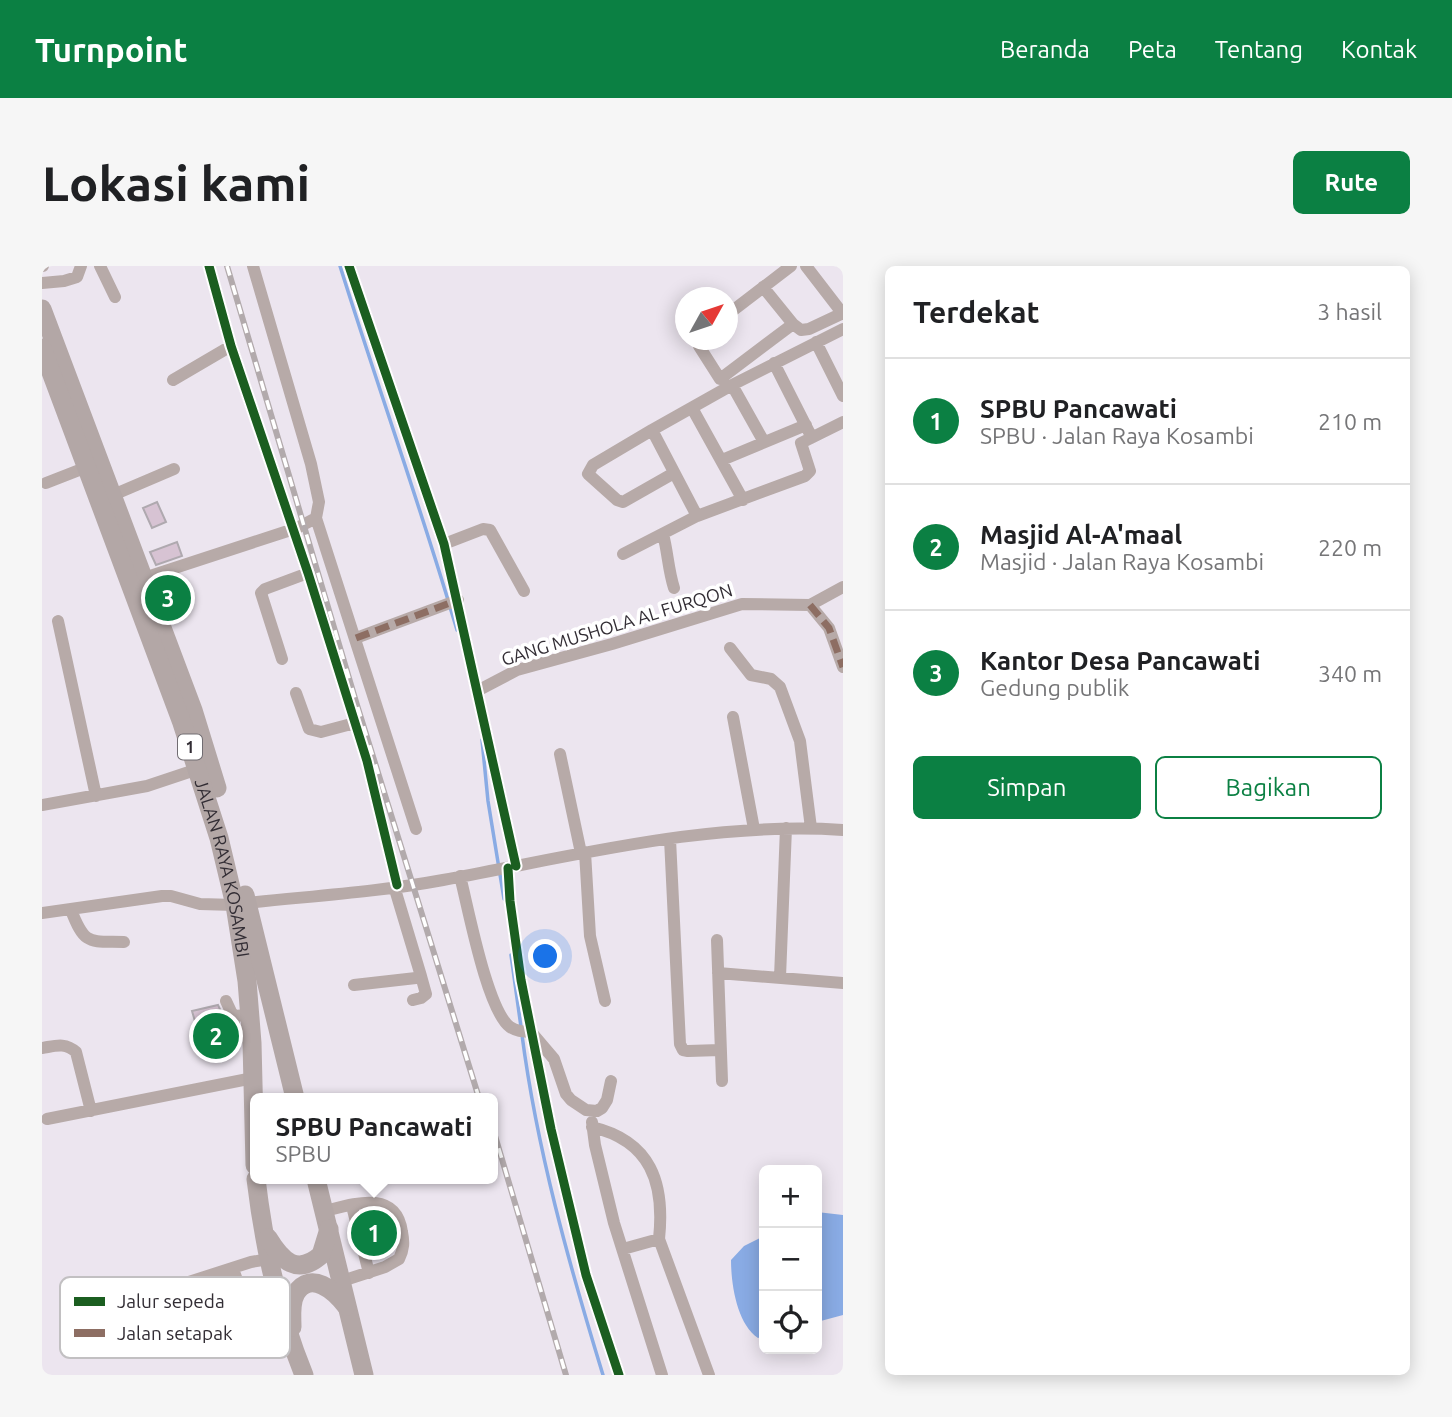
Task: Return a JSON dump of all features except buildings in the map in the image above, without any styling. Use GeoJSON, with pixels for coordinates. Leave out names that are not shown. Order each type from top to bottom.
{"type":"FeatureCollection","features":[{"type":"Feature","properties":{"kind":"highway","name":"JALAN RAYA KOSAMBI"},"geometry":{"type":"LineString","coordinates":[[42,309],[111,504],[198,769],[241,904],[294,1093]]}},
{"type":"Feature","properties":{"kind":"highway","name":"JALAN RAYA KOSAMBI"},"geometry":{"type":"LineString","coordinates":[[42,348],[87,467],[111,504],[144,578],[205,747],[226,815],[241,904],[247,981],[242,1016],[253,1093]]}},
{"type":"Feature","properties":{"kind":"highway"},"geometry":{"type":"LineString","coordinates":[[257,1184],[262,1228],[274,1277]]}},
{"type":"Feature","properties":{"kind":"highway"},"geometry":{"type":"LineString","coordinates":[[317,1184],[364,1375]]}},
{"type":"Feature","properties":{"kind":"highway"},"geometry":{"type":"LineString","coordinates":[[262,1228],[281,1258],[301,1265],[313,1263],[321,1255],[327,1219]]}},
{"type":"Feature","properties":{"kind":"highway"},"geometry":{"type":"LineString","coordinates":[[292,1345],[293,1300],[296,1294],[309,1284],[323,1285],[335,1291],[352,1319]]}},
{"type":"Feature","properties":{"kind":"highway"},"geometry":{"type":"LineString","coordinates":[[290,1338],[304,1375]]}},
{"type":"Feature","properties":{"kind":"street"},"geometry":{"type":"LineString","coordinates":[[42,283],[77,277],[81,266]]}},
{"type":"Feature","properties":{"kind":"street"},"geometry":{"type":"LineString","coordinates":[[100,266],[115,297]]}},
{"type":"Feature","properties":{"kind":"street"},"geometry":{"type":"LineString","coordinates":[[209,266],[231,346],[308,573],[367,761],[396,886],[426,994],[413,1000]]}},
{"type":"Feature","properties":{"kind":"street"},"geometry":{"type":"LineString","coordinates":[[253,266],[311,464],[319,502],[316,518],[416,828]]}},
{"type":"Feature","properties":{"kind":"street"},"geometry":{"type":"LineString","coordinates":[[349,266],[444,544],[450,603],[479,690],[508,867],[524,1031],[541,1081],[583,1264],[619,1375]]}},
{"type":"Feature","properties":{"kind":"street"},"geometry":{"type":"LineString","coordinates":[[738,306],[791,266]]}},
{"type":"Feature","properties":{"kind":"street"},"geometry":{"type":"LineString","coordinates":[[763,287],[801,330],[843,314],[806,266]]}},
{"type":"Feature","properties":{"kind":"street"},"geometry":{"type":"LineString","coordinates":[[674,473],[623,502],[617,500],[588,474],[588,470],[692,408],[726,384],[793,324]]}},
{"type":"Feature","properties":{"kind":"street"},"geometry":{"type":"LineString","coordinates":[[726,384],[843,328]]}},
{"type":"Feature","properties":{"kind":"street"},"geometry":{"type":"LineString","coordinates":[[817,342],[843,396]]}},
{"type":"Feature","properties":{"kind":"street"},"geometry":{"type":"LineString","coordinates":[[173,380],[231,346]]}},
{"type":"Feature","properties":{"kind":"street"},"geometry":{"type":"LineString","coordinates":[[702,350],[764,442]]}},
{"type":"Feature","properties":{"kind":"street"},"geometry":{"type":"LineString","coordinates":[[623,554],[697,516],[743,500],[810,471],[803,434],[774,363]]}},
{"type":"Feature","properties":{"kind":"street"},"geometry":{"type":"LineString","coordinates":[[692,408],[743,500]]}},
{"type":"Feature","properties":{"kind":"street"},"geometry":{"type":"LineString","coordinates":[[722,460],[764,442],[843,422]]}},
{"type":"Feature","properties":{"kind":"street"},"geometry":{"type":"LineString","coordinates":[[652,430],[697,516]]}},
{"type":"Feature","properties":{"kind":"street"},"geometry":{"type":"LineString","coordinates":[[46,483],[87,467]]}},
{"type":"Feature","properties":{"kind":"street"},"geometry":{"type":"LineString","coordinates":[[111,504],[174,470]]}},
{"type":"Feature","properties":{"kind":"street"},"geometry":{"type":"LineString","coordinates":[[144,578],[293,530],[316,518]]}},
{"type":"Feature","properties":{"kind":"street"},"geometry":{"type":"LineString","coordinates":[[444,544],[483,529],[490,530],[524,591]]}},
{"type":"Feature","properties":{"kind":"street"},"geometry":{"type":"LineString","coordinates":[[658,537],[670,561],[668,566],[674,588]]}},
{"type":"Feature","properties":{"kind":"street"},"geometry":{"type":"LineString","coordinates":[[282,659],[261,593],[265,589],[308,573]]}},
{"type":"Feature","properties":{"kind":"street"},"geometry":{"type":"LineString","coordinates":[[843,587],[810,605],[829,628],[843,667]]}},
{"type":"Feature","properties":{"kind":"street"},"geometry":{"type":"LineString","coordinates":[[356,638],[450,603]]}},
{"type":"Feature","properties":{"kind":"street","name":"GANG MUSHOLA AL FURQON"},"geometry":{"type":"LineString","coordinates":[[479,690],[517,670],[624,641],[742,604],[810,605]]}},
{"type":"Feature","properties":{"kind":"street"},"geometry":{"type":"LineString","coordinates":[[58,621],[96,796]]}},
{"type":"Feature","properties":{"kind":"street"},"geometry":{"type":"LineString","coordinates":[[730,648],[751,675],[771,679],[780,687],[800,741],[811,828]]}},
{"type":"Feature","properties":{"kind":"street"},"geometry":{"type":"LineString","coordinates":[[296,692],[309,729],[321,732],[355,723]]}},
{"type":"Feature","properties":{"kind":"street"},"geometry":{"type":"LineString","coordinates":[[733,717],[754,829]]}},
{"type":"Feature","properties":{"kind":"street"},"geometry":{"type":"LineString","coordinates":[[560,754],[583,853],[590,936],[605,1001]]}},
{"type":"Feature","properties":{"kind":"street"},"geometry":{"type":"LineString","coordinates":[[42,805],[147,786],[198,769]]}},
{"type":"Feature","properties":{"kind":"street"},"geometry":{"type":"LineString","coordinates":[[780,977],[786,828]]}},
{"type":"Feature","properties":{"kind":"street"},"geometry":{"type":"LineString","coordinates":[[42,913],[162,896],[200,904],[241,904],[396,886],[693,834],[786,828],[843,830]]}},
{"type":"Feature","properties":{"kind":"street"},"geometry":{"type":"LineString","coordinates":[[670,839],[680,1044],[681,1048],[688,1051],[720,1050]]}},
{"type":"Feature","properties":{"kind":"street"},"geometry":{"type":"LineString","coordinates":[[460,876],[479,954],[495,1004],[509,1026],[524,1031],[554,1059],[566,1094],[571,1100],[591,1111],[602,1108],[607,1100],[611,1081]]}},
{"type":"Feature","properties":{"kind":"street"},"geometry":{"type":"LineString","coordinates":[[71,910],[82,936],[92,941],[124,942]]}},
{"type":"Feature","properties":{"kind":"street"},"geometry":{"type":"LineString","coordinates":[[718,940],[722,1081]]}},
{"type":"Feature","properties":{"kind":"street"},"geometry":{"type":"LineString","coordinates":[[718,973],[843,983]]}},
{"type":"Feature","properties":{"kind":"street"},"geometry":{"type":"LineString","coordinates":[[354,985],[421,976]]}},
{"type":"Feature","properties":{"kind":"street"},"geometry":{"type":"LineString","coordinates":[[208,1052],[236,1041],[242,1016],[226,1001]]}},
{"type":"Feature","properties":{"kind":"street"},"geometry":{"type":"LineString","coordinates":[[42,1048],[70,1046],[76,1052],[91,1111]]}},
{"type":"Feature","properties":{"kind":"street"},"geometry":{"type":"LineString","coordinates":[[47,1119],[253,1078]]}},
{"type":"Feature","properties":{"kind":"street"},"geometry":{"type":"LineString","coordinates":[[541,1081],[562,1082]]}},
{"type":"Feature","properties":{"kind":"street"},"geometry":{"type":"LineString","coordinates":[[591,1111],[603,1180],[662,1375]]}},
{"type":"Feature","properties":{"kind":"street"},"geometry":{"type":"LineString","coordinates":[[593,1127],[624,1138],[652,1167],[659,1198],[659,1239],[709,1375]]}},
{"type":"Feature","properties":{"kind":"street"},"geometry":{"type":"LineString","coordinates":[[327,1219],[352,1206],[370,1202],[381,1203],[393,1211],[401,1226],[404,1242],[399,1259],[369,1273],[342,1281]]}},
{"type":"Feature","properties":{"kind":"street"},"geometry":{"type":"LineString","coordinates":[[352,1206],[369,1273]]}},
{"type":"Feature","properties":{"kind":"street"},"geometry":{"type":"LineString","coordinates":[[623,1249],[659,1239]]}},
{"type":"Feature","properties":{"kind":"street"},"geometry":{"type":"LineString","coordinates":[[207,1277],[251,1262],[269,1259]]}},
{"type":"Feature","properties":{"kind":"street"},"geometry":{"type":"LineString","coordinates":[[233,1269],[236,1277]]}},
{"type":"Feature","properties":{"kind":"water"},"geometry":{"type":"Polygon","coordinates":[[[822,1213],[843,1215],[843,1315],[822,1321],[822,1213]]]}},
{"type":"Feature","properties":{"kind":"water"},"geometry":{"type":"Polygon","coordinates":[[[759,1238],[758,1338],[751,1332],[740,1313],[732,1280],[731,1260],[744,1246],[759,1238]]]}},
{"type":"Feature","properties":{"kind":"waterway"},"geometry":{"type":"LineString","coordinates":[[340,266],[448,600]]}},
{"type":"Feature","properties":{"kind":"waterway"},"geometry":{"type":"LineString","coordinates":[[450,607],[457,630]]}},
{"type":"Feature","properties":{"kind":"waterway"},"geometry":{"type":"LineString","coordinates":[[482,740],[488,801],[504,899]]}},
{"type":"Feature","properties":{"kind":"waterway"},"geometry":{"type":"LineString","coordinates":[[511,955],[521,1027]]}},
{"type":"Feature","properties":{"kind":"waterway"},"geometry":{"type":"LineString","coordinates":[[522,1035],[536,1121],[555,1206],[603,1375]]}},
{"type":"Feature","properties":{"kind":"railway"},"geometry":{"type":"LineString","coordinates":[[227,266],[357,705],[477,1093]]}},
{"type":"Feature","properties":{"kind":"railway"},"geometry":{"type":"LineString","coordinates":[[498,1146],[566,1375]]}},
{"type":"Feature","properties":{"kind":"marked path"},"geometry":{"type":"LineString","coordinates":[[356,638],[458,600]]}},
{"type":"Feature","properties":{"kind":"marked path"},"geometry":{"type":"LineString","coordinates":[[810,605],[829,628],[843,667]]}},
{"type":"Feature","properties":{"kind":"cycle path"},"geometry":{"type":"LineString","coordinates":[[209,266],[231,346],[308,573],[367,761],[397,885]]}},
{"type":"Feature","properties":{"kind":"cycle path"},"geometry":{"type":"LineString","coordinates":[[349,266],[444,544],[516,866]]}},
{"type":"Feature","properties":{"kind":"cycle path"},"geometry":{"type":"LineString","coordinates":[[508,868],[521,980],[551,1129],[586,1275],[619,1375]]}},
{"type":"Feature","properties":{"kind":"place","name":"Kantor Desa Pancawati"},"geometry":{"type":"Point","coordinates":[168,598]}},
{"type":"Feature","properties":{"kind":"place","name":"Masjid Al-A'maal"},"geometry":{"type":"Point","coordinates":[216,1036]}},
{"type":"Feature","properties":{"kind":"place","name":"SPBU Pancawati"},"geometry":{"type":"Point","coordinates":[374,1233]}}]}
